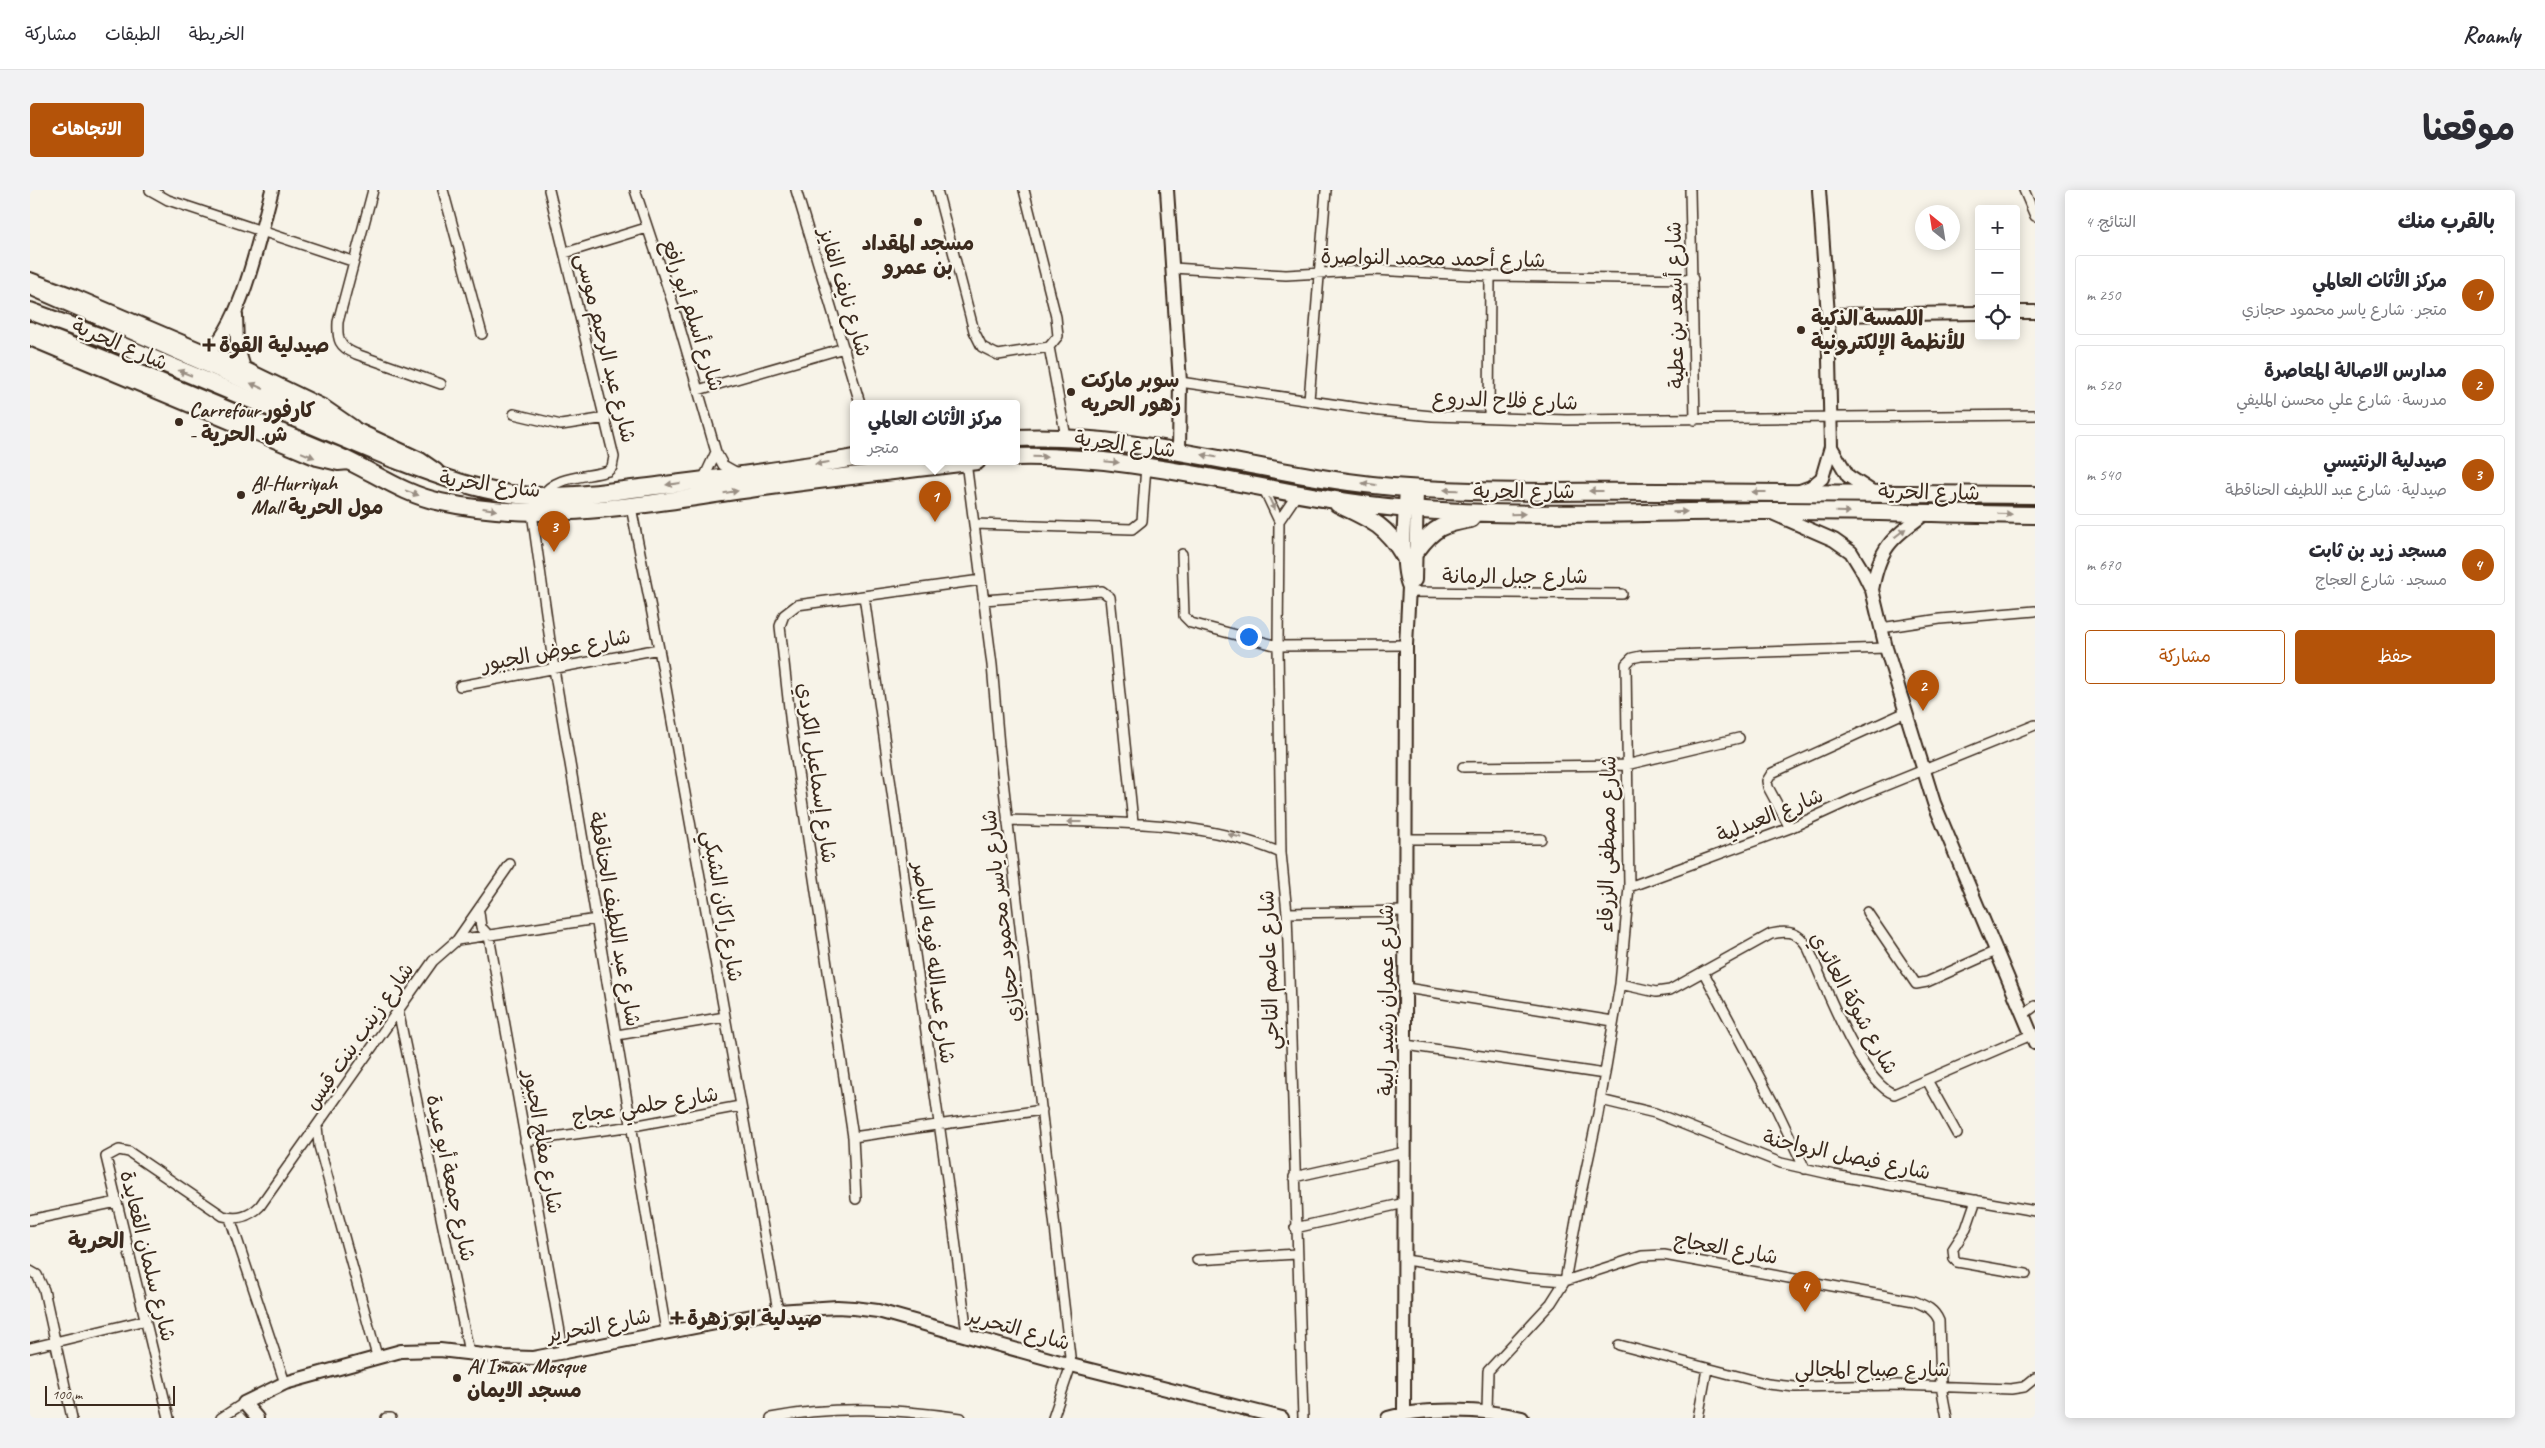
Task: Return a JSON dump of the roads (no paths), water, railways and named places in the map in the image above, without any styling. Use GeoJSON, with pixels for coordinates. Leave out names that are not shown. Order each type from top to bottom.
{"type":"FeatureCollection","features":[{"type":"Feature","properties":{"kind":"highway","name":"شارع الحرية"},"geometry":{"type":"LineString","coordinates":[[30,311],[102,338],[441,477],[482,489],[542,496],[630,489],[850,459]]}},
{"type":"Feature","properties":{"kind":"highway","name":"شارع الحرية"},"geometry":{"type":"LineString","coordinates":[[30,330],[353,463],[398,488],[432,500],[507,512],[532,513],[631,507],[757,488],[940,465]]}},
{"type":"Feature","properties":{"kind":"highway","name":"شارع الحرية"},"geometry":{"type":"LineString","coordinates":[[1020,438],[1066,437],[1179,451],[1322,478],[1412,489],[2035,495]]}},
{"type":"Feature","properties":{"kind":"highway","name":"شارع الحرية"},"geometry":{"type":"LineString","coordinates":[[1020,457],[1063,458],[1146,466],[1322,497],[1411,509],[1492,514],[1766,511],[2035,515]]}},
{"type":"Feature","properties":{"kind":"highway"},"geometry":{"type":"LineString","coordinates":[[1322,497],[1366,517],[1386,530],[1410,553],[1434,530],[1444,524],[1492,514]]}},
{"type":"Feature","properties":{"kind":"main road"},"geometry":{"type":"LineString","coordinates":[[30,287],[360,432],[420,460],[433,468],[441,477]]}},
{"type":"Feature","properties":{"kind":"street"},"geometry":{"type":"LineString","coordinates":[[150,190],[168,200],[352,261]]}},
{"type":"Feature","properties":{"kind":"street"},"geometry":{"type":"LineString","coordinates":[[207,353],[219,343],[236,315],[272,190]]}},
{"type":"Feature","properties":{"kind":"street"},"geometry":{"type":"LineString","coordinates":[[372,190],[352,261],[338,322],[338,340],[341,345],[356,354],[440,384]]}},
{"type":"Feature","properties":{"kind":"street"},"geometry":{"type":"LineString","coordinates":[[443,190],[482,334]]}},
{"type":"Feature","properties":{"kind":"street","name":"شارع عبد الرحيم موسى"},"geometry":{"type":"LineString","coordinates":[[542,496],[547,488],[558,482],[603,472],[612,467],[614,458],[606,418],[549,190]]}},
{"type":"Feature","properties":{"kind":"street","name":"شارع أسلم أبو رافع"},"geometry":{"type":"LineString","coordinates":[[635,190],[646,228],[673,304],[716,452],[723,465],[739,474]]}},
{"type":"Feature","properties":{"kind":"street","name":"شارع نايف الفايز"},"geometry":{"type":"LineString","coordinates":[[796,190],[859,400]]}},
{"type":"Feature","properties":{"kind":"street"},"geometry":{"type":"LineString","coordinates":[[936,190],[971,321],[982,347],[988,352],[998,355],[1049,346],[1058,336],[1058,329],[1024,190]]}},
{"type":"Feature","properties":{"kind":"street"},"geometry":{"type":"LineString","coordinates":[[1168,190],[1180,382],[1179,451]]}},
{"type":"Feature","properties":{"kind":"street"},"geometry":{"type":"LineString","coordinates":[[1309,400],[1326,190]]}},
{"type":"Feature","properties":{"kind":"street","name":"شارع أسعد بن عطية"},"geometry":{"type":"LineString","coordinates":[[1690,190],[1694,420]]}},
{"type":"Feature","properties":{"kind":"street"},"geometry":{"type":"LineString","coordinates":[[1796,492],[1812,487],[1822,478],[1831,447],[1828,315],[1820,190]]}},
{"type":"Feature","properties":{"kind":"street"},"geometry":{"type":"LineString","coordinates":[[2024,190],[2035,216]]}},
{"type":"Feature","properties":{"kind":"street"},"geometry":{"type":"LineString","coordinates":[[565,253],[646,228]]}},
{"type":"Feature","properties":{"kind":"street","name":"شارع أحمد محمد النواصرة"},"geometry":{"type":"LineString","coordinates":[[1173,268],[1286,275],[1374,270],[1490,276],[1693,279]]}},
{"type":"Feature","properties":{"kind":"street"},"geometry":{"type":"LineString","coordinates":[[1489,417],[1490,276]]}},
{"type":"Feature","properties":{"kind":"street"},"geometry":{"type":"LineString","coordinates":[[30,279],[73,295],[244,368],[332,411],[360,432]]}},
{"type":"Feature","properties":{"kind":"street"},"geometry":{"type":"LineString","coordinates":[[2020,312],[2035,312]]}},
{"type":"Feature","properties":{"kind":"street"},"geometry":{"type":"LineString","coordinates":[[1828,315],[1975,313]]}},
{"type":"Feature","properties":{"kind":"street"},"geometry":{"type":"LineString","coordinates":[[236,315],[237,345],[244,368]]}},
{"type":"Feature","properties":{"kind":"street"},"geometry":{"type":"LineString","coordinates":[[30,339],[317,459],[338,464],[353,463]]}},
{"type":"Feature","properties":{"kind":"street"},"geometry":{"type":"LineString","coordinates":[[1049,346],[1066,437]]}},
{"type":"Feature","properties":{"kind":"street"},"geometry":{"type":"LineString","coordinates":[[698,390],[844,348]]}},
{"type":"Feature","properties":{"kind":"street","name":"شارع فلاح الدروع"},"geometry":{"type":"LineString","coordinates":[[1180,382],[1380,411],[1489,417],[1567,420],[1694,420],[2035,415]]}},
{"type":"Feature","properties":{"kind":"street"},"geometry":{"type":"LineString","coordinates":[[514,414],[561,425],[606,418]]}},
{"type":"Feature","properties":{"kind":"street"},"geometry":{"type":"LineString","coordinates":[[1831,447],[1848,476],[1874,493]]}},
{"type":"Feature","properties":{"kind":"street"},"geometry":{"type":"LineString","coordinates":[[703,480],[716,452]]}},
{"type":"Feature","properties":{"kind":"street","name":"شارع ياسر محمود حجازي"},"geometry":{"type":"LineString","coordinates":[[972,465],[974,524],[1071,1365]]}},
{"type":"Feature","properties":{"kind":"street"},"geometry":{"type":"LineString","coordinates":[[974,524],[1132,529],[1142,521],[1146,466]]}},
{"type":"Feature","properties":{"kind":"street","name":"شارع عاصم التاجي"},"geometry":{"type":"LineString","coordinates":[[1263,486],[1279,521],[1278,646],[1281,853],[1287,913],[1295,1228],[1303,1418]]}},
{"type":"Feature","properties":{"kind":"street","name":"شارع عمران رشيد رابية"},"geometry":{"type":"LineString","coordinates":[[1404,1416],[1407,839],[1406,644],[1409,590],[1405,580],[1410,553],[1412,489]]}},
{"type":"Feature","properties":{"kind":"street"},"geometry":{"type":"LineString","coordinates":[[1279,521],[1298,493]]}},
{"type":"Feature","properties":{"kind":"street","name":"شارع راكان الشبكي"},"geometry":{"type":"LineString","coordinates":[[631,507],[660,649],[778,1311]]}},
{"type":"Feature","properties":{"kind":"street"},"geometry":{"type":"LineString","coordinates":[[1766,511],[1816,530],[1851,552],[1872,590],[1886,648],[1922,771],[2033,1039]]}},
{"type":"Feature","properties":{"kind":"street","name":"شارع عبد اللطيف الحناقطة"},"geometry":{"type":"LineString","coordinates":[[532,513],[554,669],[633,1126],[666,1331]]}},
{"type":"Feature","properties":{"kind":"street"},"geometry":{"type":"LineString","coordinates":[[1872,590],[1875,571],[1889,542],[1926,513]]}},
{"type":"Feature","properties":{"kind":"street"},"geometry":{"type":"LineString","coordinates":[[1182,554],[1184,616],[1186,620],[1278,646],[1406,644]]}},
{"type":"Feature","properties":{"kind":"street","name":"شارع إسماعيل الكردي"},"geometry":{"type":"LineString","coordinates":[[856,1200],[853,1137],[791,726],[780,626],[784,614],[797,605],[981,580]]}},
{"type":"Feature","properties":{"kind":"street","name":"شارع جبل الرمانة"},"geometry":{"type":"LineString","coordinates":[[1409,590],[1622,594]]}},
{"type":"Feature","properties":{"kind":"street"},"geometry":{"type":"LineString","coordinates":[[984,600],[1102,591],[1110,597],[1133,822]]}},
{"type":"Feature","properties":{"kind":"street","name":"شارع عبدالله فويه الباصر"},"geometry":{"type":"LineString","coordinates":[[864,596],[940,1126],[967,1334]]}},
{"type":"Feature","properties":{"kind":"street"},"geometry":{"type":"LineString","coordinates":[[1881,628],[1940,619],[2035,610]]}},
{"type":"Feature","properties":{"kind":"street","name":"شارع مصطفى الزرقاء"},"geometry":{"type":"LineString","coordinates":[[1565,1281],[1580,1192],[1601,1100],[1620,984],[1628,887],[1626,664],[1632,658],[1641,656],[1886,648]]}},
{"type":"Feature","properties":{"kind":"street","name":"شارع عوض الجبور"},"geometry":{"type":"LineString","coordinates":[[460,686],[660,649]]}},
{"type":"Feature","properties":{"kind":"street"},"geometry":{"type":"LineString","coordinates":[[1790,828],[1768,787],[1767,781],[1772,773],[1906,712]]}},
{"type":"Feature","properties":{"kind":"street","name":"شارع العبدلية"},"geometry":{"type":"LineString","coordinates":[[1628,887],[1790,828],[1862,795],[2035,725]]}},
{"type":"Feature","properties":{"kind":"street"},"geometry":{"type":"LineString","coordinates":[[1463,767],[1626,765],[1739,738]]}},
{"type":"Feature","properties":{"kind":"street"},"geometry":{"type":"LineString","coordinates":[[1008,820],[1133,822],[1219,832],[1252,840],[1281,853]]}},
{"type":"Feature","properties":{"kind":"street"},"geometry":{"type":"LineString","coordinates":[[1407,839],[1541,839]]}},
{"type":"Feature","properties":{"kind":"street","name":"شارع زينب بنت قيس"},"geometry":{"type":"LineString","coordinates":[[377,1356],[319,1146],[317,1126],[433,961],[457,940],[479,912],[510,864]]}},
{"type":"Feature","properties":{"kind":"street"},"geometry":{"type":"LineString","coordinates":[[1287,913],[1406,911]]}},
{"type":"Feature","properties":{"kind":"street","name":"شارع مفلح الجبور"},"geometry":{"type":"LineString","coordinates":[[479,912],[481,928],[489,936],[564,1354]]}},
{"type":"Feature","properties":{"kind":"street"},"geometry":{"type":"LineString","coordinates":[[1867,912],[1916,984],[1927,982],[1996,951]]}},
{"type":"Feature","properties":{"kind":"street"},"geometry":{"type":"LineString","coordinates":[[457,940],[597,919]]}},
{"type":"Feature","properties":{"kind":"street","name":"شارع شوكة العائدي"},"geometry":{"type":"LineString","coordinates":[[1620,984],[1663,992],[1683,985],[1771,934],[1784,931],[1803,938],[1846,1030],[1871,1077],[1886,1091],[1894,1094],[2033,1039]]}},
{"type":"Feature","properties":{"kind":"street"},"geometry":{"type":"LineString","coordinates":[[1704,973],[1781,1117],[1805,1169]]}},
{"type":"Feature","properties":{"kind":"street"},"geometry":{"type":"LineString","coordinates":[[1406,988],[1613,1021]]}},
{"type":"Feature","properties":{"kind":"street"},"geometry":{"type":"LineString","coordinates":[[2023,1015],[2035,1006]]}},
{"type":"Feature","properties":{"kind":"street","name":"شارع جمعة أبو عيدة"},"geometry":{"type":"LineString","coordinates":[[398,1010],[469,1352]]}},
{"type":"Feature","properties":{"kind":"street"},"geometry":{"type":"LineString","coordinates":[[617,1035],[725,1017]]}},
{"type":"Feature","properties":{"kind":"street"},"geometry":{"type":"LineString","coordinates":[[1406,1045],[1605,1074]]}},
{"type":"Feature","properties":{"kind":"street"},"geometry":{"type":"LineString","coordinates":[[1927,1080],[1957,1134]]}},
{"type":"Feature","properties":{"kind":"street","name":"شارع فيصل الرواحنة"},"geometry":{"type":"LineString","coordinates":[[1601,1100],[1639,1108],[1754,1153],[1805,1169],[2034,1210]]}},
{"type":"Feature","properties":{"kind":"street","name":"شارع حلمي عجاج"},"geometry":{"type":"LineString","coordinates":[[526,1141],[633,1126],[740,1106]]}},
{"type":"Feature","properties":{"kind":"street"},"geometry":{"type":"LineString","coordinates":[[853,1137],[1042,1110]]}},
{"type":"Feature","properties":{"kind":"street"},"geometry":{"type":"LineString","coordinates":[[285,1384],[230,1218],[243,1217],[260,1206],[317,1126]]}},
{"type":"Feature","properties":{"kind":"street","name":"شارع سلمان القعايدة"},"geometry":{"type":"LineString","coordinates":[[169,1418],[106,1157],[114,1152],[124,1151],[217,1212],[230,1218]]}},
{"type":"Feature","properties":{"kind":"street"},"geometry":{"type":"LineString","coordinates":[[1294,1177],[1405,1152]]}},
{"type":"Feature","properties":{"kind":"street"},"geometry":{"type":"LineString","coordinates":[[1976,1200],[1966,1229],[1953,1249],[1954,1259],[1965,1264],[2026,1274]]}},
{"type":"Feature","properties":{"kind":"street"},"geometry":{"type":"LineString","coordinates":[[30,1220],[117,1202]]}},
{"type":"Feature","properties":{"kind":"street"},"geometry":{"type":"LineString","coordinates":[[1295,1228],[1405,1203]]}},
{"type":"Feature","properties":{"kind":"street"},"geometry":{"type":"LineString","coordinates":[[1197,1260],[1296,1254]]}},
{"type":"Feature","properties":{"kind":"street","name":"شارع العجاج"},"geometry":{"type":"LineString","coordinates":[[1405,1260],[1527,1278],[1565,1281],[1642,1256],[1664,1255],[1914,1301],[1928,1306],[1936,1313],[1939,1321],[1941,1386],[1947,1418]]}},
{"type":"Feature","properties":{"kind":"street"},"geometry":{"type":"LineString","coordinates":[[30,1271],[37,1275],[41,1281],[72,1418]]}},
{"type":"Feature","properties":{"kind":"street"},"geometry":{"type":"LineString","coordinates":[[1487,1411],[1488,1371],[1551,1303],[1565,1281]]}},
{"type":"Feature","properties":{"kind":"street","name":"شارع التحرير"},"geometry":{"type":"LineString","coordinates":[[220,1418],[244,1403],[285,1384],[377,1356],[422,1349],[469,1352],[516,1359],[564,1354],[666,1331],[778,1311],[838,1307],[870,1310],[967,1334],[1071,1365],[1282,1418]]}},
{"type":"Feature","properties":{"kind":"street"},"geometry":{"type":"LineString","coordinates":[[30,1348],[146,1320]]}},
{"type":"Feature","properties":{"kind":"street","name":"شارع صياح المجالي"},"geometry":{"type":"LineString","coordinates":[[1619,1345],[1768,1384],[1795,1387],[1865,1385],[2011,1389],[2024,1387],[2035,1378]]}},
{"type":"Feature","properties":{"kind":"street"},"geometry":{"type":"LineString","coordinates":[[1053,1418],[1071,1365]]}},
{"type":"Feature","properties":{"kind":"street"},"geometry":{"type":"LineString","coordinates":[[1698,1418],[1707,1369]]}},
{"type":"Feature","properties":{"kind":"street"},"geometry":{"type":"LineString","coordinates":[[244,1403],[258,1418]]}},
{"type":"Feature","properties":{"kind":"street"},"geometry":{"type":"LineString","coordinates":[[771,1418],[804,1411],[856,1409],[957,1418]]}},
{"type":"Feature","properties":{"kind":"street"},"geometry":{"type":"LineString","coordinates":[[1388,1418],[1487,1411],[1522,1418]]}},
{"type":"Feature","properties":{"kind":"street"},"geometry":{"type":"LineString","coordinates":[[386,1418],[391,1418]]}},
{"type":"Feature","properties":{"kind":"place","name":"مسجد المقداد بن عمرو"},"geometry":{"type":"Point","coordinates":[918,222]}},
{"type":"Feature","properties":{"kind":"place","name":"اللمسة الذكية للأنظمة الإلكترونية"},"geometry":{"type":"Point","coordinates":[1801,330]}},
{"type":"Feature","properties":{"kind":"place","name":"صيدلية القوة"},"geometry":{"type":"Point","coordinates":[209,345]}},
{"type":"Feature","properties":{"kind":"place","name":"سوبر ماركت زهور الحريه"},"geometry":{"type":"Point","coordinates":[1071,392]}},
{"type":"Feature","properties":{"kind":"place","name":"Carrefour كارفور - ش. الحرية"},"geometry":{"type":"Point","coordinates":[179,422]}},
{"type":"Feature","properties":{"kind":"place","name":"ِAl-Hurriyah Mall مول الحرية"},"geometry":{"type":"Point","coordinates":[241,495]}},
{"type":"Feature","properties":{"kind":"place","name":"مركز الأثاث العالمي"},"geometry":{"type":"Point","coordinates":[935,522]}},
{"type":"Feature","properties":{"kind":"place","name":"صيدلية الرنتيسي"},"geometry":{"type":"Point","coordinates":[554,552]}},
{"type":"Feature","properties":{"kind":"place","name":"مدارس الاصالة المعاصرة"},"geometry":{"type":"Point","coordinates":[1923,711]}},
{"type":"Feature","properties":{"kind":"place","name":"مسجد زيد بن ثابت"},"geometry":{"type":"Point","coordinates":[1805,1312]}},
{"type":"Feature","properties":{"kind":"place","name":"صيدلية ابو زهرة"},"geometry":{"type":"Point","coordinates":[677,1318]}},
{"type":"Feature","properties":{"kind":"place","name":"Al Iman Mosque مسجد الايمان"},"geometry":{"type":"Point","coordinates":[457,1378]}},
{"type":"Feature","properties":{"kind":"district","name":"الحرية"},"geometry":{"type":"Point","coordinates":[96,1240]}}]}
